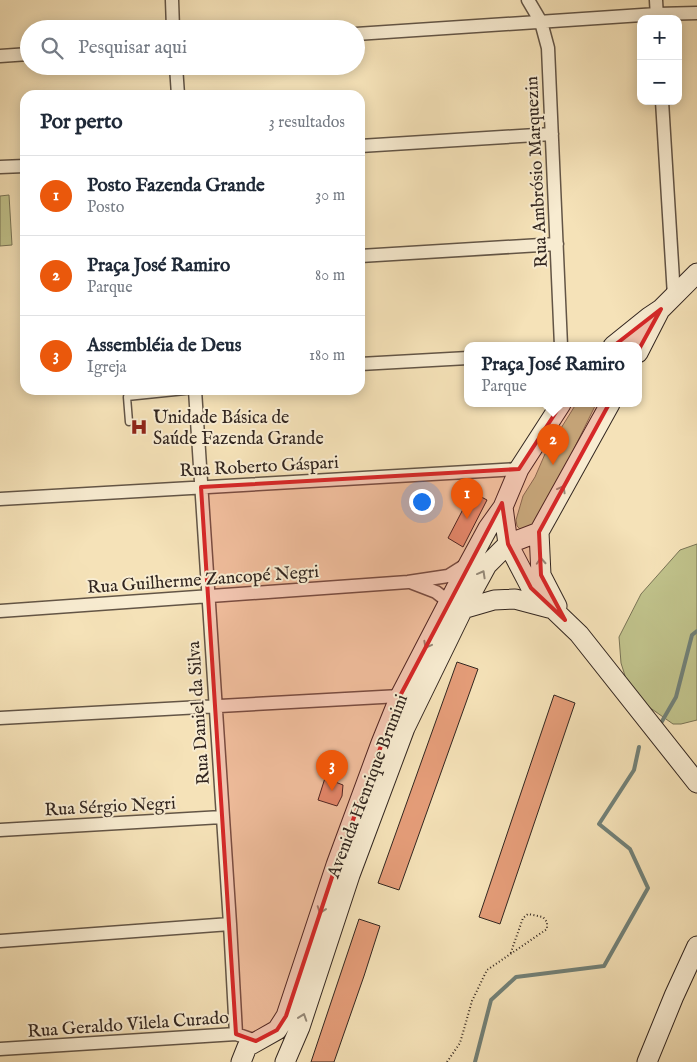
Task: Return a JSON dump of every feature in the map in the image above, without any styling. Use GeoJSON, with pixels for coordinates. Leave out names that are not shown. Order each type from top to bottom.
{"type":"FeatureCollection","features":[{"type":"Feature","properties":{"kind":"main road"},"geometry":{"type":"LineString","coordinates":[[618,342],[667,302],[697,273]]}},
{"type":"Feature","properties":{"kind":"main road"},"geometry":{"type":"LineString","coordinates":[[642,346],[667,302]]}},
{"type":"Feature","properties":{"kind":"main road","name":"Avenida Henrique Brunini"},"geometry":{"type":"LineString","coordinates":[[285,1062],[300,1026],[350,875],[405,728],[456,605],[469,562],[488,528],[503,507],[519,469],[559,407]]}},
{"type":"Feature","properties":{"kind":"main road"},"geometry":{"type":"LineString","coordinates":[[559,614],[542,575],[540,532],[607,407]]}},
{"type":"Feature","properties":{"kind":"main road"},"geometry":{"type":"LineString","coordinates":[[503,507],[508,544],[531,588],[579,634],[697,783]]}},
{"type":"Feature","properties":{"kind":"main road"},"geometry":{"type":"LineString","coordinates":[[508,544],[540,532]]}},
{"type":"Feature","properties":{"kind":"main road","name":"Avenida Henrique Brunini"},"geometry":{"type":"LineString","coordinates":[[242,1062],[247,1047],[277,1030],[286,1016],[336,865],[400,696],[456,605],[488,565],[508,544]]}},
{"type":"Feature","properties":{"kind":"main road"},"geometry":{"type":"LineString","coordinates":[[456,605],[515,599],[559,614]]}},
{"type":"Feature","properties":{"kind":"main road"},"geometry":{"type":"LineString","coordinates":[[647,1062],[697,946]]}},
{"type":"Feature","properties":{"kind":"main road"},"geometry":{"type":"LineString","coordinates":[[256,1041],[267,1043],[276,1049],[280,1062]]}},
{"type":"Feature","properties":{"kind":"street"},"geometry":{"type":"LineString","coordinates":[[172,0],[173,20]]}},
{"type":"Feature","properties":{"kind":"street","name":"Rua Ambrósio Marquezin"},"geometry":{"type":"LineString","coordinates":[[528,0],[541,22],[548,48],[561,342]]}},
{"type":"Feature","properties":{"kind":"street"},"geometry":{"type":"LineString","coordinates":[[656,0],[657,15]]}},
{"type":"Feature","properties":{"kind":"street"},"geometry":{"type":"LineString","coordinates":[[670,15],[697,13]]}},
{"type":"Feature","properties":{"kind":"street"},"geometry":{"type":"LineString","coordinates":[[365,33],[637,17]]}},
{"type":"Feature","properties":{"kind":"street"},"geometry":{"type":"LineString","coordinates":[[0,56],[20,55]]}},
{"type":"Feature","properties":{"kind":"street"},"geometry":{"type":"LineString","coordinates":[[177,75],[178,90]]}},
{"type":"Feature","properties":{"kind":"street"},"geometry":{"type":"LineString","coordinates":[[662,105],[667,302]]}},
{"type":"Feature","properties":{"kind":"street"},"geometry":{"type":"LineString","coordinates":[[365,146],[552,134]]}},
{"type":"Feature","properties":{"kind":"street"},"geometry":{"type":"LineString","coordinates":[[0,167],[20,166]]}},
{"type":"Feature","properties":{"kind":"street"},"geometry":{"type":"LineString","coordinates":[[365,256],[557,244]]}},
{"type":"Feature","properties":{"kind":"street"},"geometry":{"type":"LineString","coordinates":[[365,364],[464,358]]}},
{"type":"Feature","properties":{"kind":"street","name":"Rua Daniel da Silva"},"geometry":{"type":"LineString","coordinates":[[194,395],[236,1034]]}},
{"type":"Feature","properties":{"kind":"street","name":"Rua Roberto Gáspari"},"geometry":{"type":"LineString","coordinates":[[0,498],[519,469]]}},
{"type":"Feature","properties":{"kind":"street","name":"Rua Guilherme Zancopé Negri"},"geometry":{"type":"LineString","coordinates":[[0,611],[408,582],[448,576],[469,562]]}},
{"type":"Feature","properties":{"kind":"street","name":"Rua Guilherme Zancopé Negri"},"geometry":{"type":"LineString","coordinates":[[408,582],[436,592],[456,605]]}},
{"type":"Feature","properties":{"kind":"street"},"geometry":{"type":"LineString","coordinates":[[0,718],[400,696]]}},
{"type":"Feature","properties":{"kind":"street","name":"Rua Sérgio Negri"},"geometry":{"type":"LineString","coordinates":[[0,830],[222,817]]}},
{"type":"Feature","properties":{"kind":"street"},"geometry":{"type":"LineString","coordinates":[[0,941],[230,924]]}},
{"type":"Feature","properties":{"kind":"street","name":"Rua Geraldo Vilela Curado"},"geometry":{"type":"LineString","coordinates":[[0,1049],[236,1034],[256,1041]]}},
{"type":"Feature","properties":{"kind":"lane"},"geometry":{"type":"LineString","coordinates":[[128,422],[127,397],[146,395]]}},
{"type":"Feature","properties":{"kind":"path"},"geometry":{"type":"LineString","coordinates":[[447,1062],[460,1043],[472,1001],[485,974],[510,954],[547,929],[547,922],[543,917],[528,914],[523,918],[510,954]]}},
{"type":"Feature","properties":{"kind":"highlighted area"},"geometry":{"type":"Polygon","coordinates":[[[661,309],[539,532],[541,575],[565,620],[531,588],[508,544],[502,503],[400,696],[336,865],[286,1016],[277,1030],[256,1041],[236,1034],[201,487],[519,469],[584,369],[661,309]]]}},
{"type":"Feature","properties":{"kind":"green space"},"geometry":{"type":"Polygon","coordinates":[[[9,195],[12,245],[0,246],[0,196],[9,195]]]}},
{"type":"Feature","properties":{"kind":"green space"},"geometry":{"type":"Polygon","coordinates":[[[574,407],[595,407],[537,524],[522,531],[517,526],[516,520],[523,496],[535,477],[545,454],[574,407]]]}},
{"type":"Feature","properties":{"kind":"green space"},"geometry":{"type":"Polygon","coordinates":[[[697,544],[697,720],[673,724],[649,707],[626,679],[621,663],[619,637],[641,594],[680,550],[697,544]]]}},
{"type":"Feature","properties":{"kind":"building"},"geometry":{"type":"Polygon","coordinates":[[[472,492],[487,500],[463,547],[448,538],[472,492]]]}},
{"type":"Feature","properties":{"kind":"building"},"geometry":{"type":"Polygon","coordinates":[[[457,662],[478,669],[399,890],[378,883],[457,662]]]}},
{"type":"Feature","properties":{"kind":"building"},"geometry":{"type":"Polygon","coordinates":[[[554,695],[575,703],[500,924],[479,917],[554,695]]]}},
{"type":"Feature","properties":{"kind":"building"},"geometry":{"type":"Polygon","coordinates":[[[325,778],[343,785],[342,796],[337,806],[318,800],[325,778]]]}},
{"type":"Feature","properties":{"kind":"building"},"geometry":{"type":"Polygon","coordinates":[[[359,919],[380,926],[364,976],[334,1062],[311,1062],[359,919]]]}},
{"type":"Feature","properties":{"kind":"waterway"},"geometry":{"type":"LineString","coordinates":[[661,723],[676,697],[692,635],[697,631]]}},
{"type":"Feature","properties":{"kind":"waterway"},"geometry":{"type":"LineString","coordinates":[[475,1062],[491,1000],[516,977],[604,966],[648,888],[630,849],[599,824],[634,770],[639,747]]}},
{"type":"Feature","properties":{"kind":"place","name":"Unidade Básica de Saúde Fazenda Grande"},"geometry":{"type":"Point","coordinates":[139,427]}},
{"type":"Feature","properties":{"kind":"place","name":"Praça José Ramiro"},"geometry":{"type":"Point","coordinates":[553,465]}},
{"type":"Feature","properties":{"kind":"place","name":"Posto Fazenda Grande"},"geometry":{"type":"Point","coordinates":[467,519]}},
{"type":"Feature","properties":{"kind":"place","name":"Assembléia de Deus"},"geometry":{"type":"Point","coordinates":[332,791]}}]}
